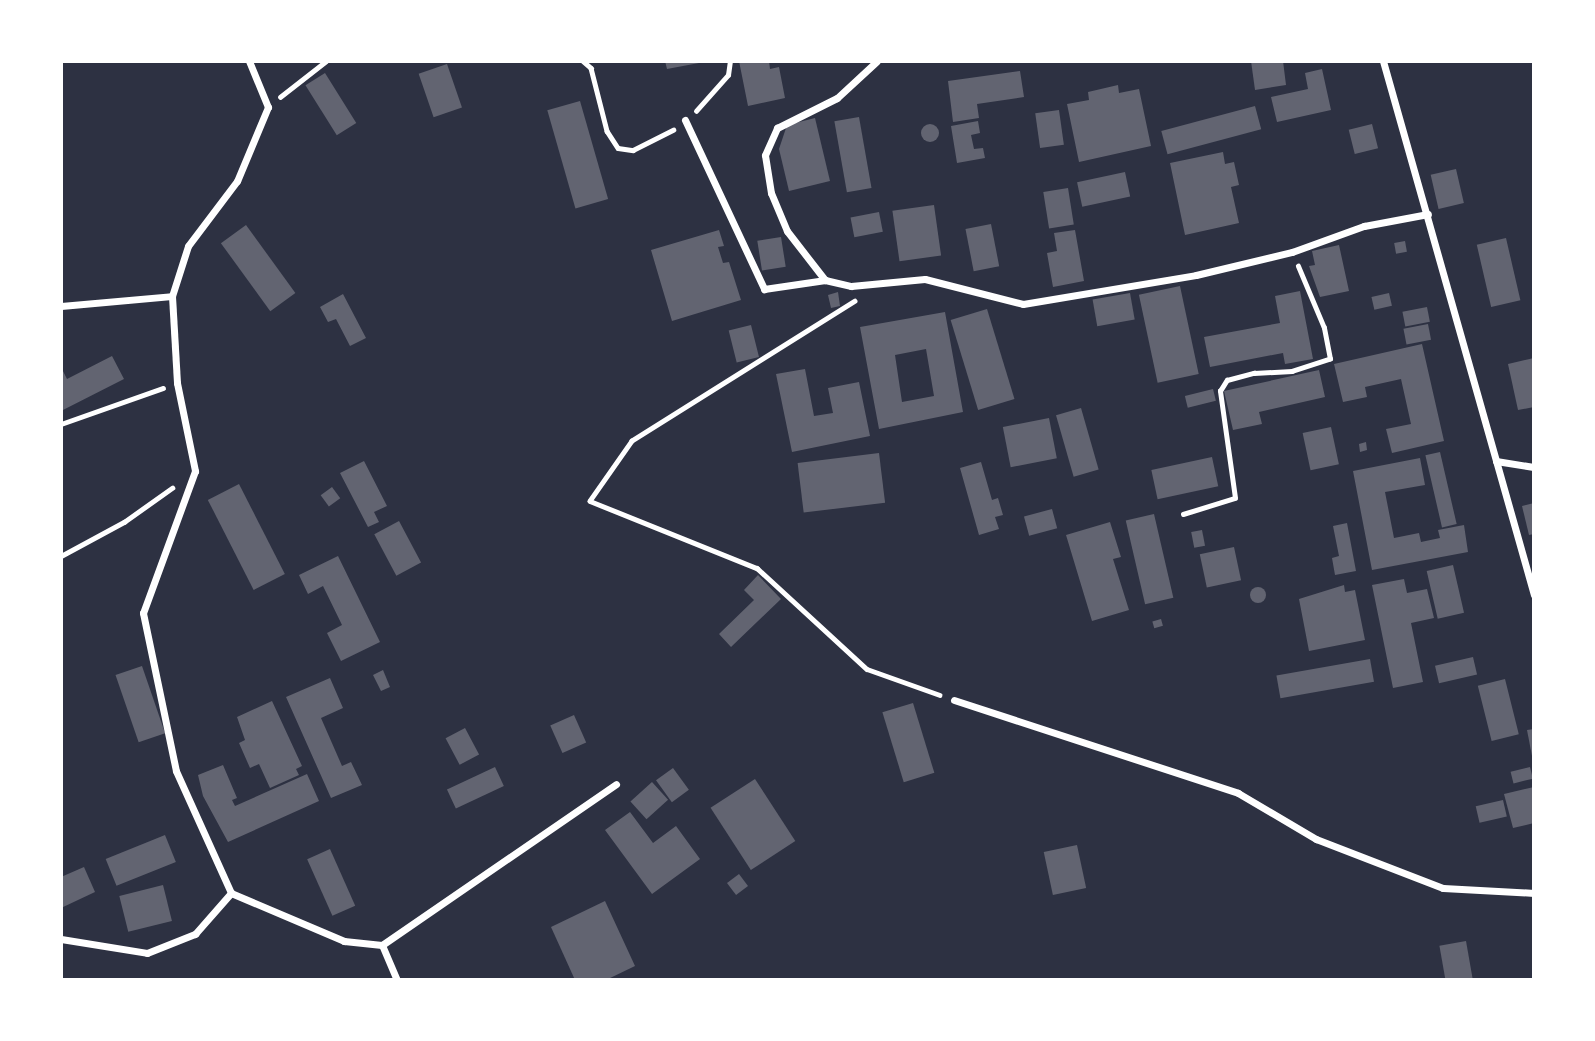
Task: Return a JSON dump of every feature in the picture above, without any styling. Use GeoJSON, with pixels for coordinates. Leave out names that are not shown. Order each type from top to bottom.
{"type":"FeatureCollection","features":[{"type":"Feature","properties":{"kind":"street"},"geometry":{"type":"LineString","coordinates":[[249,61],[268,107],[237,181],[188,246],[172,296],[177,383],[195,471],[143,613],[176,771],[231,893],[344,941],[382,945],[616,784]]}},
{"type":"Feature","properties":{"kind":"street"},"geometry":{"type":"LineString","coordinates":[[825,280],[788,231],[771,193],[765,155],[777,128],[837,98],[877,61]]}},
{"type":"Feature","properties":{"kind":"street"},"geometry":{"type":"LineString","coordinates":[[1383,61],[1534,595]]}},
{"type":"Feature","properties":{"kind":"street"},"geometry":{"type":"LineString","coordinates":[[685,120],[764,289],[825,280],[851,286],[925,279],[1023,304],[1196,275],[1292,252],[1364,226],[1428,214]]}},
{"type":"Feature","properties":{"kind":"street"},"geometry":{"type":"LineString","coordinates":[[61,306],[172,296]]}},
{"type":"Feature","properties":{"kind":"street"},"geometry":{"type":"LineString","coordinates":[[1496,461],[1534,467]]}},
{"type":"Feature","properties":{"kind":"street"},"geometry":{"type":"LineString","coordinates":[[954,700],[1238,793],[1316,839],[1443,888],[1534,893]]}},
{"type":"Feature","properties":{"kind":"street"},"geometry":{"type":"LineString","coordinates":[[61,939],[147,953],[195,934],[231,893]]}},
{"type":"Feature","properties":{"kind":"street"},"geometry":{"type":"LineString","coordinates":[[382,945],[397,980]]}},
{"type":"Feature","properties":{"kind":"path"},"geometry":{"type":"LineString","coordinates":[[268,107],[326,61]]}},
{"type":"Feature","properties":{"kind":"path"},"geometry":{"type":"LineString","coordinates":[[583,61],[591,68],[607,131],[618,148],[633,150],[685,120],[708,102],[728,75],[730,61]]}},
{"type":"Feature","properties":{"kind":"path"},"geometry":{"type":"LineString","coordinates":[[1183,514],[1235,498],[1220,391],[1227,380],[1254,373],[1292,371],[1330,359],[1324,328],[1292,252]]}},
{"type":"Feature","properties":{"kind":"path"},"geometry":{"type":"LineString","coordinates":[[882,283],[743,375],[632,440],[590,501],[757,568],[867,669],[954,700]]}},
{"type":"Feature","properties":{"kind":"path"},"geometry":{"type":"LineString","coordinates":[[61,424],[177,383]]}},
{"type":"Feature","properties":{"kind":"path"},"geometry":{"type":"LineString","coordinates":[[61,556],[124,522],[195,471]]}},
{"type":"Feature","properties":{"kind":"building"},"geometry":{"type":"Polygon","coordinates":[[[665,61],[699,61],[699,63],[667,69],[665,61]]]}},
{"type":"Feature","properties":{"kind":"building"},"geometry":{"type":"Polygon","coordinates":[[[739,61],[769,61],[770,69],[779,67],[785,98],[748,106],[739,61]]]}},
{"type":"Feature","properties":{"kind":"building"},"geometry":{"type":"Polygon","coordinates":[[[1251,61],[1283,61],[1286,85],[1255,90],[1251,61]]]}},
{"type":"Feature","properties":{"kind":"building"},"geometry":{"type":"Polygon","coordinates":[[[447,64],[462,107],[434,117],[419,74],[447,64]]]}},
{"type":"Feature","properties":{"kind":"building"},"geometry":{"type":"Polygon","coordinates":[[[1322,69],[1331,110],[1277,122],[1271,97],[1308,89],[1305,73],[1322,69]]]}},
{"type":"Feature","properties":{"kind":"building"},"geometry":{"type":"Polygon","coordinates":[[[1020,71],[1024,97],[977,104],[979,118],[953,122],[948,81],[1020,71]]]}},
{"type":"Feature","properties":{"kind":"building"},"geometry":{"type":"Polygon","coordinates":[[[325,73],[356,123],[337,135],[305,85],[325,73]]]}},
{"type":"Feature","properties":{"kind":"building"},"geometry":{"type":"Polygon","coordinates":[[[1118,85],[1119,93],[1139,89],[1151,146],[1079,162],[1067,104],[1089,100],[1088,92],[1118,85]]]}},
{"type":"Feature","properties":{"kind":"building"},"geometry":{"type":"Polygon","coordinates":[[[580,101],[608,199],[575,208],[547,110],[580,101]]]}},
{"type":"Feature","properties":{"kind":"building"},"geometry":{"type":"Polygon","coordinates":[[[1255,106],[1261,129],[1168,154],[1161,131],[1255,106]]]}},
{"type":"Feature","properties":{"kind":"building"},"geometry":{"type":"Polygon","coordinates":[[[1059,110],[1064,145],[1040,148],[1035,113],[1059,110]]]}},
{"type":"Feature","properties":{"kind":"building"},"geometry":{"type":"Polygon","coordinates":[[[859,117],[872,188],[847,192],[834,121],[859,117]]]}},
{"type":"Feature","properties":{"kind":"building"},"geometry":{"type":"Polygon","coordinates":[[[815,118],[830,181],[789,191],[779,149],[787,125],[815,118]]]}},
{"type":"Feature","properties":{"kind":"building"},"geometry":{"type":"Polygon","coordinates":[[[978,121],[980,133],[971,135],[974,149],[983,148],[985,158],[957,163],[951,126],[978,121]]]}},
{"type":"Feature","properties":{"kind":"building"},"geometry":{"type":"Polygon","coordinates":[[[930,124],[936,127],[939,133],[936,139],[930,142],[924,139],[921,133],[924,127],[930,124]]]}},
{"type":"Feature","properties":{"kind":"building"},"geometry":{"type":"Polygon","coordinates":[[[1372,124],[1378,148],[1355,154],[1349,130],[1372,124]]]}},
{"type":"Feature","properties":{"kind":"building"},"geometry":{"type":"Polygon","coordinates":[[[1223,152],[1225,164],[1234,162],[1239,185],[1231,187],[1239,223],[1185,235],[1170,163],[1223,152]]]}},
{"type":"Feature","properties":{"kind":"building"},"geometry":{"type":"Polygon","coordinates":[[[1456,169],[1464,203],[1439,209],[1431,175],[1456,169]]]}},
{"type":"Feature","properties":{"kind":"building"},"geometry":{"type":"Polygon","coordinates":[[[1125,172],[1130,196],[1082,207],[1077,182],[1125,172]]]}},
{"type":"Feature","properties":{"kind":"building"},"geometry":{"type":"Polygon","coordinates":[[[1068,188],[1074,225],[1049,228],[1043,192],[1068,188]]]}},
{"type":"Feature","properties":{"kind":"building"},"geometry":{"type":"Polygon","coordinates":[[[934,205],[941,256],[900,261],[892,211],[934,205]]]}},
{"type":"Feature","properties":{"kind":"building"},"geometry":{"type":"Polygon","coordinates":[[[879,212],[883,232],[854,237],[851,218],[879,212]]]}},
{"type":"Feature","properties":{"kind":"building"},"geometry":{"type":"Polygon","coordinates":[[[991,224],[999,266],[974,271],[965,229],[991,224]]]}},
{"type":"Feature","properties":{"kind":"building"},"geometry":{"type":"Polygon","coordinates":[[[246,225],[295,293],[270,311],[221,243],[246,225]]]}},
{"type":"Feature","properties":{"kind":"building"},"geometry":{"type":"Polygon","coordinates":[[[719,230],[724,246],[718,247],[723,263],[729,262],[741,300],[672,321],[651,250],[719,230]]]}},
{"type":"Feature","properties":{"kind":"building"},"geometry":{"type":"Polygon","coordinates":[[[1075,230],[1084,281],[1053,287],[1047,253],[1057,251],[1054,233],[1075,230]]]}},
{"type":"Feature","properties":{"kind":"building"},"geometry":{"type":"Polygon","coordinates":[[[781,237],[786,267],[762,270],[757,241],[781,237]]]}},
{"type":"Feature","properties":{"kind":"building"},"geometry":{"type":"Polygon","coordinates":[[[1506,238],[1520,300],[1491,307],[1477,245],[1506,238]]]}},
{"type":"Feature","properties":{"kind":"building"},"geometry":{"type":"Polygon","coordinates":[[[1405,241],[1407,252],[1396,254],[1394,243],[1405,241]]]}},
{"type":"Feature","properties":{"kind":"building"},"geometry":{"type":"Polygon","coordinates":[[[1339,245],[1349,291],[1320,297],[1309,266],[1315,265],[1312,251],[1339,245]]]}},
{"type":"Feature","properties":{"kind":"building"},"geometry":{"type":"Polygon","coordinates":[[[1180,286],[1199,374],[1158,383],[1139,295],[1180,286]]]}},
{"type":"Feature","properties":{"kind":"building"},"geometry":{"type":"Polygon","coordinates":[[[1300,291],[1313,359],[1285,364],[1283,353],[1210,367],[1204,337],[1280,323],[1275,296],[1300,291]]]}},
{"type":"Feature","properties":{"kind":"building"},"geometry":{"type":"Polygon","coordinates":[[[838,292],[840,306],[831,308],[828,295],[838,292]]]}},
{"type":"Feature","properties":{"kind":"building"},"geometry":{"type":"Polygon","coordinates":[[[1130,293],[1135,320],[1097,326],[1093,300],[1130,293]]]}},
{"type":"Feature","properties":{"kind":"building"},"geometry":{"type":"Polygon","coordinates":[[[1389,293],[1392,306],[1374,310],[1371,297],[1389,293]]]}},
{"type":"Feature","properties":{"kind":"building"},"geometry":{"type":"Polygon","coordinates":[[[343,294],[366,338],[350,346],[336,319],[328,322],[320,307],[343,294]]]}},
{"type":"Feature","properties":{"kind":"building"},"geometry":{"type":"Polygon","coordinates":[[[1427,307],[1430,322],[1405,326],[1402,312],[1427,307]]]}},
{"type":"Feature","properties":{"kind":"building"},"geometry":{"type":"Polygon","coordinates":[[[987,309],[1014,399],[978,410],[951,320],[987,309]]]}},
{"type":"Feature","properties":{"kind":"building"},"geometry":{"type":"Polygon","coordinates":[[[945,312],[963,412],[879,429],[860,327],[945,312]],[[926,349],[895,355],[902,402],[934,396],[926,349]]]}},
{"type":"Feature","properties":{"kind":"building"},"geometry":{"type":"Polygon","coordinates":[[[1428,324],[1431,340],[1407,344],[1403,329],[1428,324]]]}},
{"type":"Feature","properties":{"kind":"building"},"geometry":{"type":"Polygon","coordinates":[[[751,325],[759,357],[737,363],[729,331],[751,325]]]}},
{"type":"Feature","properties":{"kind":"building"},"geometry":{"type":"Polygon","coordinates":[[[1422,344],[1444,441],[1392,453],[1386,429],[1411,424],[1401,379],[1365,387],[1367,397],[1343,402],[1334,364],[1422,344]]]}},
{"type":"Feature","properties":{"kind":"building"},"geometry":{"type":"Polygon","coordinates":[[[112,356],[124,379],[61,411],[61,367],[67,379],[112,356]]]}},
{"type":"Feature","properties":{"kind":"building"},"geometry":{"type":"Polygon","coordinates":[[[1534,358],[1534,407],[1518,410],[1508,364],[1534,358]]]}},
{"type":"Feature","properties":{"kind":"building"},"geometry":{"type":"Polygon","coordinates":[[[805,369],[814,416],[833,413],[828,388],[859,382],[870,436],[792,452],[776,374],[805,369]]]}},
{"type":"Feature","properties":{"kind":"building"},"geometry":{"type":"Polygon","coordinates":[[[1319,370],[1325,397],[1259,412],[1262,424],[1233,430],[1224,391],[1319,370]]]}},
{"type":"Feature","properties":{"kind":"building"},"geometry":{"type":"Polygon","coordinates":[[[1213,389],[1216,401],[1188,408],[1185,396],[1213,389]]]}},
{"type":"Feature","properties":{"kind":"building"},"geometry":{"type":"Polygon","coordinates":[[[1081,408],[1099,470],[1074,477],[1056,415],[1081,408]]]}},
{"type":"Feature","properties":{"kind":"building"},"geometry":{"type":"Polygon","coordinates":[[[1049,418],[1057,458],[1011,467],[1003,427],[1049,418]]]}},
{"type":"Feature","properties":{"kind":"building"},"geometry":{"type":"Polygon","coordinates":[[[1331,427],[1339,464],[1311,470],[1303,433],[1331,427]]]}},
{"type":"Feature","properties":{"kind":"building"},"geometry":{"type":"Polygon","coordinates":[[[1366,442],[1367,450],[1360,452],[1359,444],[1366,442]]]}},
{"type":"Feature","properties":{"kind":"building"},"geometry":{"type":"Polygon","coordinates":[[[1440,452],[1457,524],[1442,527],[1425,455],[1440,452]]]}},
{"type":"Feature","properties":{"kind":"building"},"geometry":{"type":"Polygon","coordinates":[[[879,453],[885,503],[804,513],[798,463],[879,453]]]}},
{"type":"Feature","properties":{"kind":"building"},"geometry":{"type":"Polygon","coordinates":[[[1212,457],[1218,486],[1158,499],[1151,470],[1212,457]]]}},
{"type":"Feature","properties":{"kind":"building"},"geometry":{"type":"Polygon","coordinates":[[[1420,458],[1425,485],[1385,492],[1394,538],[1419,533],[1421,542],[1440,538],[1438,530],[1464,525],[1468,552],[1372,570],[1353,471],[1420,458]]]}},
{"type":"Feature","properties":{"kind":"building"},"geometry":{"type":"Polygon","coordinates":[[[364,461],[387,506],[374,512],[379,522],[368,527],[340,473],[364,461]]]}},
{"type":"Feature","properties":{"kind":"building"},"geometry":{"type":"Polygon","coordinates":[[[981,462],[992,500],[998,498],[1003,515],[995,517],[999,529],[979,535],[960,468],[981,462]]]}},
{"type":"Feature","properties":{"kind":"building"},"geometry":{"type":"Polygon","coordinates":[[[239,484],[285,574],[254,590],[208,500],[239,484]]]}},
{"type":"Feature","properties":{"kind":"building"},"geometry":{"type":"Polygon","coordinates":[[[332,487],[340,498],[329,507],[321,495],[332,487]]]}},
{"type":"Feature","properties":{"kind":"building"},"geometry":{"type":"Polygon","coordinates":[[[1534,503],[1534,534],[1529,535],[1522,506],[1534,503]]]}},
{"type":"Feature","properties":{"kind":"building"},"geometry":{"type":"Polygon","coordinates":[[[1052,509],[1057,528],[1029,536],[1024,517],[1052,509]]]}},
{"type":"Feature","properties":{"kind":"building"},"geometry":{"type":"Polygon","coordinates":[[[1154,514],[1173,598],[1145,604],[1126,521],[1154,514]]]}},
{"type":"Feature","properties":{"kind":"building"},"geometry":{"type":"Polygon","coordinates":[[[399,521],[421,562],[396,576],[374,534],[399,521]]]}},
{"type":"Feature","properties":{"kind":"building"},"geometry":{"type":"Polygon","coordinates":[[[1110,522],[1121,557],[1113,559],[1129,610],[1092,621],[1066,535],[1110,522]]]}},
{"type":"Feature","properties":{"kind":"building"},"geometry":{"type":"Polygon","coordinates":[[[1347,523],[1356,571],[1335,575],[1332,558],[1339,556],[1333,526],[1347,523]]]}},
{"type":"Feature","properties":{"kind":"building"},"geometry":{"type":"Polygon","coordinates":[[[1202,530],[1205,546],[1194,548],[1191,532],[1202,530]]]}},
{"type":"Feature","properties":{"kind":"building"},"geometry":{"type":"Polygon","coordinates":[[[1234,547],[1241,580],[1207,588],[1200,554],[1234,547]]]}},
{"type":"Feature","properties":{"kind":"building"},"geometry":{"type":"Polygon","coordinates":[[[338,556],[380,642],[341,661],[327,633],[342,625],[323,586],[308,594],[299,575],[338,556]]]}},
{"type":"Feature","properties":{"kind":"building"},"geometry":{"type":"Polygon","coordinates":[[[1453,565],[1464,613],[1438,619],[1427,571],[1453,565]]]}},
{"type":"Feature","properties":{"kind":"building"},"geometry":{"type":"Polygon","coordinates":[[[758,575],[781,599],[731,647],[719,634],[754,600],[744,590],[758,575]]]}},
{"type":"Feature","properties":{"kind":"building"},"geometry":{"type":"Polygon","coordinates":[[[1404,579],[1407,593],[1427,589],[1434,618],[1411,623],[1423,682],[1393,688],[1372,585],[1404,579]]]}},
{"type":"Feature","properties":{"kind":"building"},"geometry":{"type":"Polygon","coordinates":[[[1344,585],[1345,592],[1355,590],[1365,640],[1309,651],[1299,599],[1344,585]]]}},
{"type":"Feature","properties":{"kind":"building"},"geometry":{"type":"Polygon","coordinates":[[[1255,587],[1261,587],[1266,595],[1264,601],[1255,603],[1250,598],[1250,592],[1255,587]]]}},
{"type":"Feature","properties":{"kind":"building"},"geometry":{"type":"Polygon","coordinates":[[[1161,619],[1163,626],[1154,628],[1152,621],[1161,619]]]}},
{"type":"Feature","properties":{"kind":"building"},"geometry":{"type":"Polygon","coordinates":[[[1473,657],[1477,675],[1439,683],[1435,666],[1473,657]]]}},
{"type":"Feature","properties":{"kind":"building"},"geometry":{"type":"Polygon","coordinates":[[[1370,659],[1374,682],[1280,698],[1276,675],[1370,659]]]}},
{"type":"Feature","properties":{"kind":"building"},"geometry":{"type":"Polygon","coordinates":[[[142,666],[165,733],[139,742],[116,675],[142,666]]]}},
{"type":"Feature","properties":{"kind":"building"},"geometry":{"type":"Polygon","coordinates":[[[383,670],[390,687],[381,691],[373,675],[383,670]]]}},
{"type":"Feature","properties":{"kind":"building"},"geometry":{"type":"Polygon","coordinates":[[[330,678],[343,708],[321,718],[342,766],[351,762],[362,785],[331,798],[286,697],[330,678]]]}},
{"type":"Feature","properties":{"kind":"building"},"geometry":{"type":"Polygon","coordinates":[[[1505,679],[1519,734],[1492,741],[1478,686],[1505,679]]]}},
{"type":"Feature","properties":{"kind":"building"},"geometry":{"type":"Polygon","coordinates":[[[272,701],[302,766],[296,769],[299,775],[270,788],[259,764],[250,768],[239,743],[245,740],[237,717],[272,701]]]}},
{"type":"Feature","properties":{"kind":"building"},"geometry":{"type":"Polygon","coordinates":[[[913,703],[934,773],[904,782],[882,712],[913,703]]]}},
{"type":"Feature","properties":{"kind":"building"},"geometry":{"type":"Polygon","coordinates":[[[574,715],[586,742],[562,753],[550,726],[574,715]]]}},
{"type":"Feature","properties":{"kind":"building"},"geometry":{"type":"Polygon","coordinates":[[[465,728],[479,754],[460,765],[446,738],[465,728]]]}},
{"type":"Feature","properties":{"kind":"building"},"geometry":{"type":"Polygon","coordinates":[[[1534,729],[1534,756],[1532,756],[1527,730],[1534,729]]]}},
{"type":"Feature","properties":{"kind":"building"},"geometry":{"type":"Polygon","coordinates":[[[223,765],[237,798],[232,800],[235,806],[307,774],[319,801],[228,842],[203,796],[198,775],[223,765]]]}},
{"type":"Feature","properties":{"kind":"building"},"geometry":{"type":"Polygon","coordinates":[[[495,767],[504,786],[456,808],[447,789],[495,767]]]}},
{"type":"Feature","properties":{"kind":"building"},"geometry":{"type":"Polygon","coordinates":[[[1530,767],[1533,779],[1513,783],[1511,772],[1530,767]]]}},
{"type":"Feature","properties":{"kind":"building"},"geometry":{"type":"Polygon","coordinates":[[[673,768],[689,790],[672,802],[656,780],[673,768]]]}},
{"type":"Feature","properties":{"kind":"building"},"geometry":{"type":"Polygon","coordinates":[[[755,779],[795,841],[751,870],[711,808],[755,779]]]}},
{"type":"Feature","properties":{"kind":"building"},"geometry":{"type":"Polygon","coordinates":[[[652,782],[668,800],[647,819],[630,801],[652,782]]]}},
{"type":"Feature","properties":{"kind":"building"},"geometry":{"type":"Polygon","coordinates":[[[1534,787],[1534,823],[1513,828],[1504,794],[1534,787]]]}},
{"type":"Feature","properties":{"kind":"building"},"geometry":{"type":"Polygon","coordinates":[[[1503,800],[1507,817],[1480,823],[1476,806],[1503,800]]]}},
{"type":"Feature","properties":{"kind":"building"},"geometry":{"type":"Polygon","coordinates":[[[630,812],[653,843],[676,826],[700,859],[652,894],[605,830],[630,812]]]}},
{"type":"Feature","properties":{"kind":"building"},"geometry":{"type":"Polygon","coordinates":[[[165,835],[176,862],[117,886],[106,859],[165,835]]]}},
{"type":"Feature","properties":{"kind":"building"},"geometry":{"type":"Polygon","coordinates":[[[1077,845],[1086,888],[1053,895],[1044,852],[1077,845]]]}},
{"type":"Feature","properties":{"kind":"building"},"geometry":{"type":"Polygon","coordinates":[[[330,849],[355,906],[332,916],[307,859],[330,849]]]}},
{"type":"Feature","properties":{"kind":"building"},"geometry":{"type":"Polygon","coordinates":[[[84,867],[95,892],[61,908],[61,877],[84,867]]]}},
{"type":"Feature","properties":{"kind":"building"},"geometry":{"type":"Polygon","coordinates":[[[739,874],[748,886],[736,895],[727,883],[739,874]]]}},
{"type":"Feature","properties":{"kind":"building"},"geometry":{"type":"Polygon","coordinates":[[[163,885],[172,921],[128,932],[119,896],[163,885]]]}},
{"type":"Feature","properties":{"kind":"building"},"geometry":{"type":"Polygon","coordinates":[[[605,901],[635,966],[606,980],[575,980],[551,927],[605,901]]]}},
{"type":"Feature","properties":{"kind":"building"},"geometry":{"type":"Polygon","coordinates":[[[1466,941],[1473,980],[1445,980],[1439,946],[1466,941]]]}}]}
